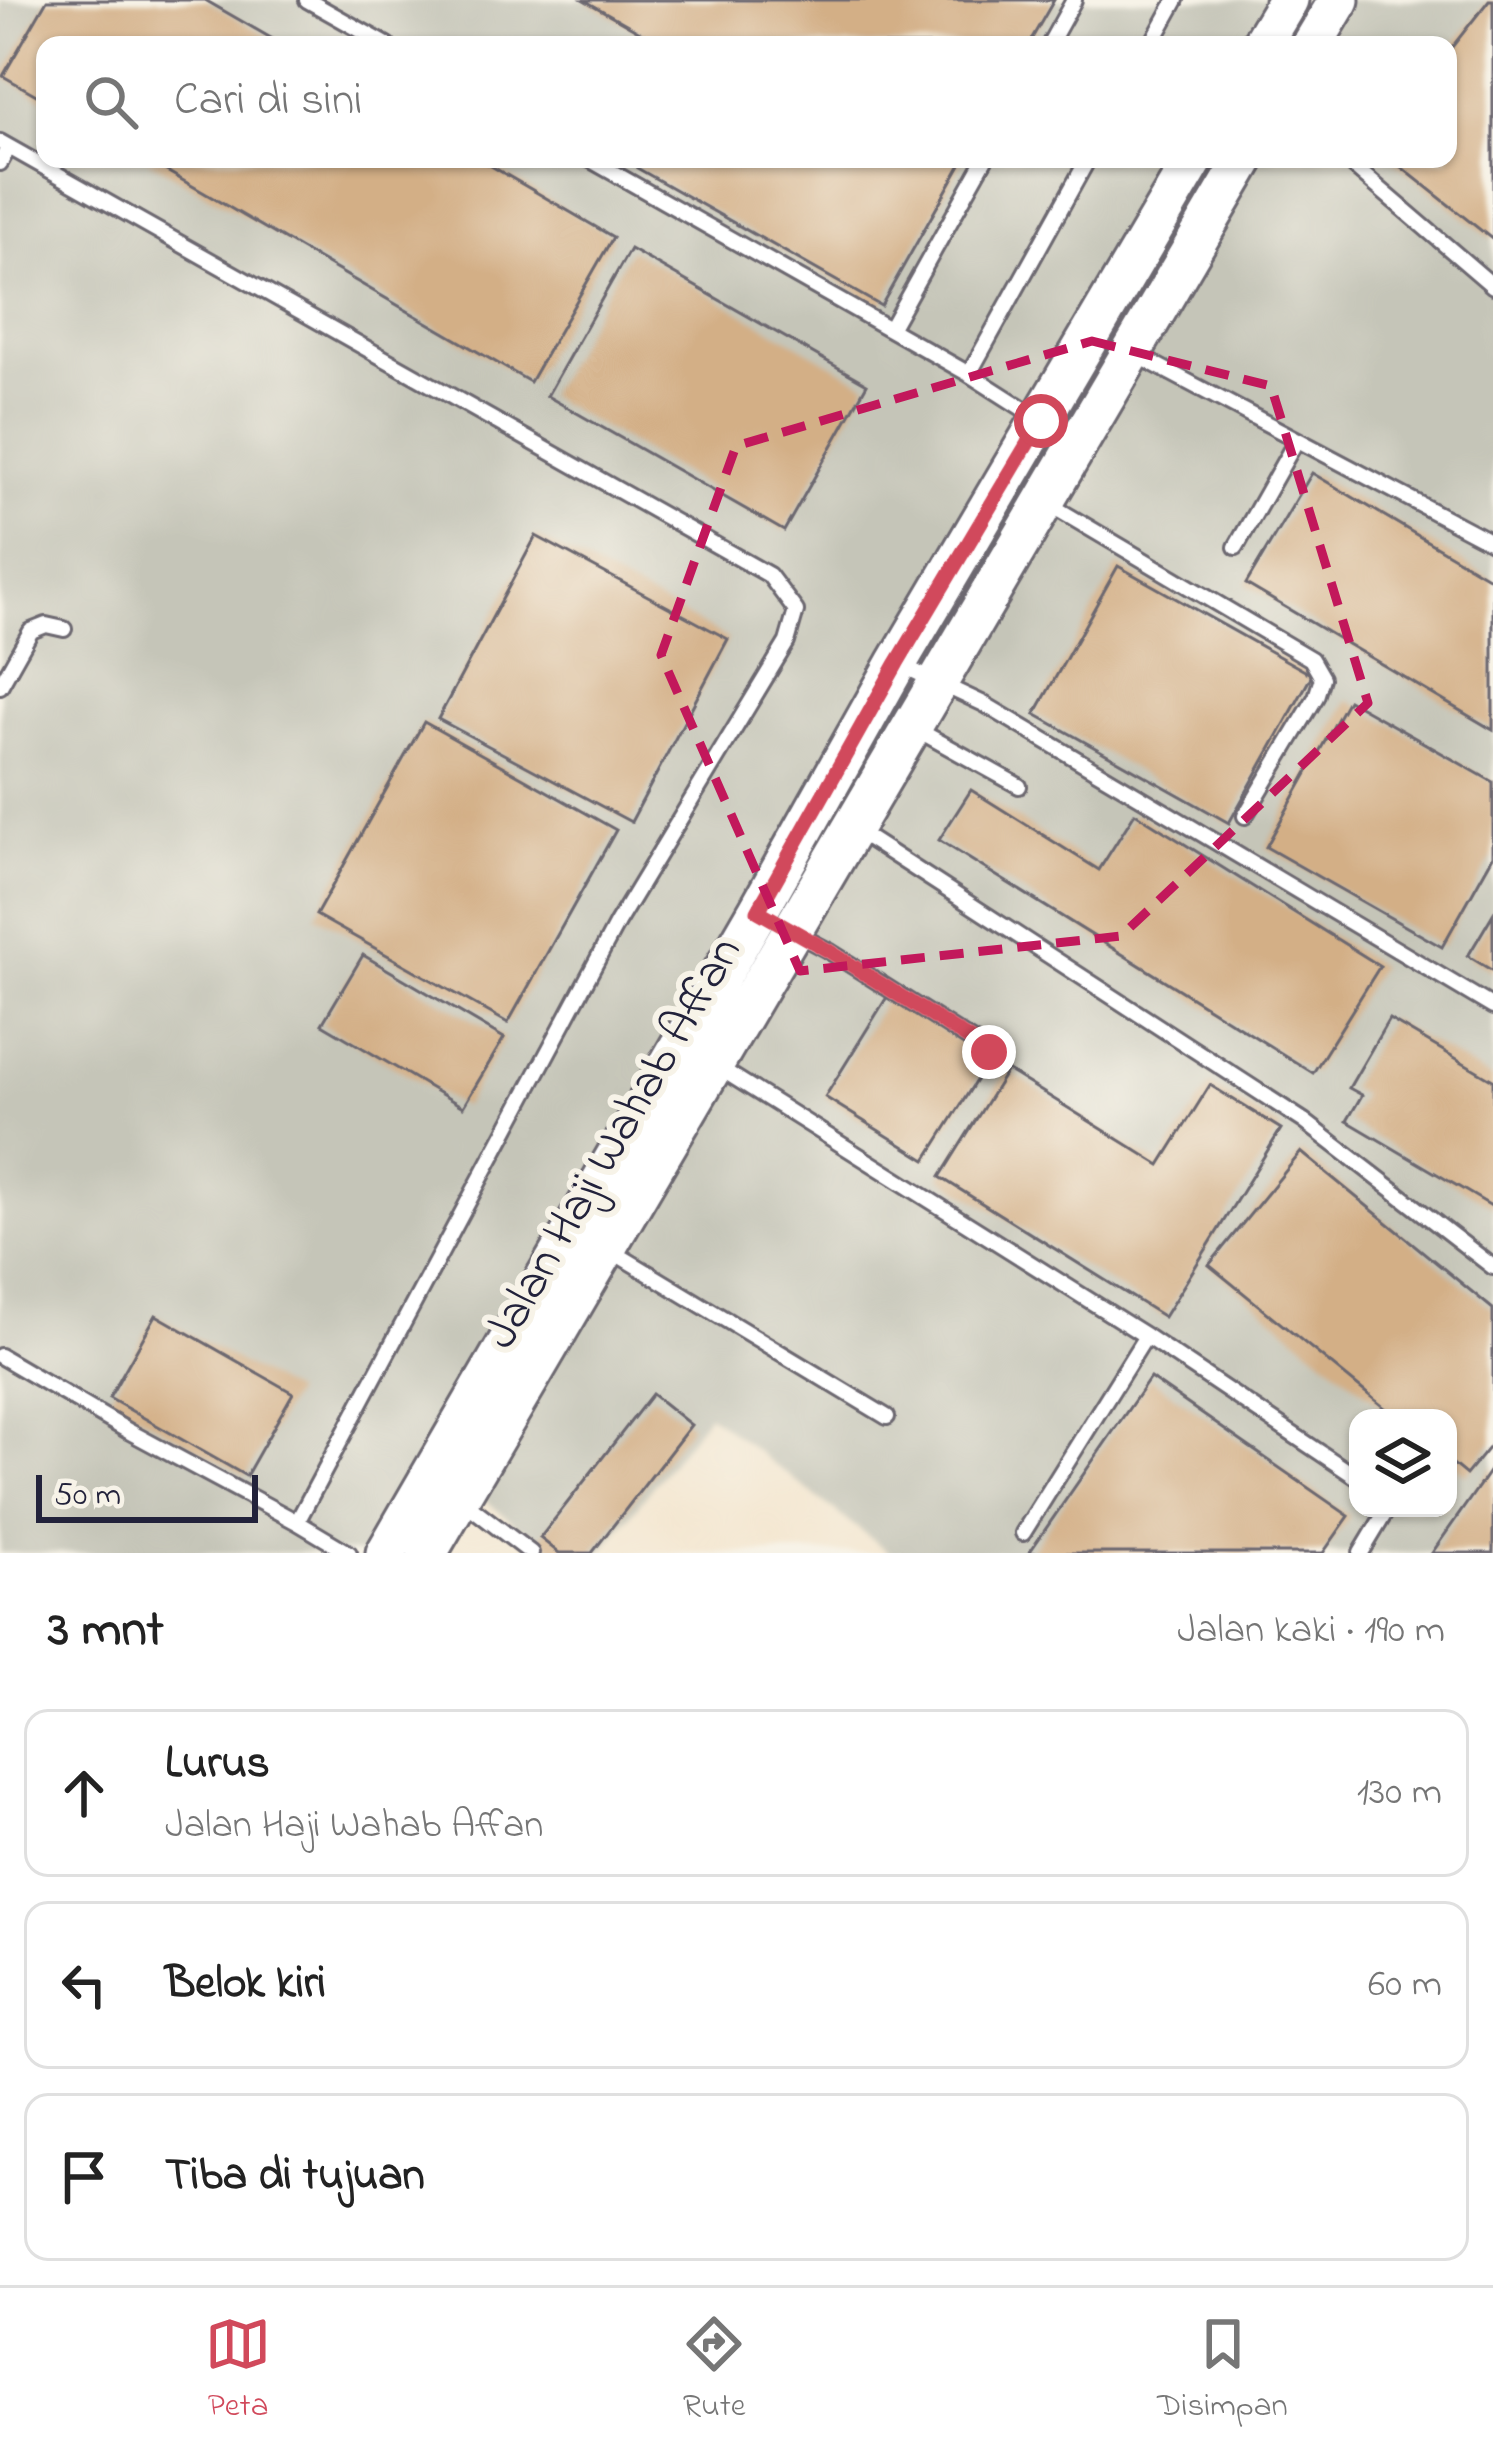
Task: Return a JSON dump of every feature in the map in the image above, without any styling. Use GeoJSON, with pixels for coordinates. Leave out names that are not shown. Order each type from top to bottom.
{"type":"FeatureCollection","features":[{"type":"Feature","properties":{"kind":"street"},"geometry":{"type":"LineString","coordinates":[[1317,36],[1339,0]]}},
{"type":"Feature","properties":{"kind":"street","name":"Jalan Haji Wahab Affan"},"geometry":{"type":"LineString","coordinates":[[386,1553],[897,663],[1189,168]]}},
{"type":"Feature","properties":{"kind":"street","name":"Jalan Haji Wahab Affan"},"geometry":{"type":"LineString","coordinates":[[427,1553],[1240,168]]}},
{"type":"Feature","properties":{"kind":"lane"},"geometry":{"type":"LineString","coordinates":[[307,0],[371,36]]}},
{"type":"Feature","properties":{"kind":"lane"},"geometry":{"type":"LineString","coordinates":[[1054,36],[1075,0]]}},
{"type":"Feature","properties":{"kind":"lane"},"geometry":{"type":"LineString","coordinates":[[1156,36],[1176,0]]}},
{"type":"Feature","properties":{"kind":"lane"},"geometry":{"type":"LineString","coordinates":[[0,163],[5,145],[36,162]]}},
{"type":"Feature","properties":{"kind":"lane"},"geometry":{"type":"LineString","coordinates":[[46,168],[769,575],[796,611],[787,642],[617,922],[298,1522]]}},
{"type":"Feature","properties":{"kind":"lane"},"geometry":{"type":"LineString","coordinates":[[605,168],[969,374],[1078,444]]}},
{"type":"Feature","properties":{"kind":"lane"},"geometry":{"type":"LineString","coordinates":[[890,328],[980,168]]}},
{"type":"Feature","properties":{"kind":"lane"},"geometry":{"type":"LineString","coordinates":[[969,374],[1083,168]]}},
{"type":"Feature","properties":{"kind":"lane"},"geometry":{"type":"LineString","coordinates":[[1355,168],[1493,286]]}},
{"type":"Feature","properties":{"kind":"lane"},"geometry":{"type":"LineString","coordinates":[[1132,352],[1493,544]]}},
{"type":"Feature","properties":{"kind":"lane"},"geometry":{"type":"LineString","coordinates":[[1236,547],[1296,441]]}},
{"type":"Feature","properties":{"kind":"lane"},"geometry":{"type":"LineString","coordinates":[[1045,501],[1311,659],[1322,679],[1316,698],[1245,816]]}},
{"type":"Feature","properties":{"kind":"lane"},"geometry":{"type":"LineString","coordinates":[[0,686],[31,631],[46,625],[64,629]]}},
{"type":"Feature","properties":{"kind":"lane"},"geometry":{"type":"LineString","coordinates":[[897,663],[984,704],[1493,1007]]}},
{"type":"Feature","properties":{"kind":"lane"},"geometry":{"type":"LineString","coordinates":[[912,727],[1019,786]]}},
{"type":"Feature","properties":{"kind":"lane"},"geometry":{"type":"LineString","coordinates":[[852,828],[1304,1121],[1493,1267]]}},
{"type":"Feature","properties":{"kind":"lane"},"geometry":{"type":"LineString","coordinates":[[758,911],[989,1052]]}},
{"type":"Feature","properties":{"kind":"lane"},"geometry":{"type":"LineString","coordinates":[[714,1064],[1146,1336],[1349,1472]]}},
{"type":"Feature","properties":{"kind":"lane"},"geometry":{"type":"LineString","coordinates":[[606,1247],[887,1417]]}},
{"type":"Feature","properties":{"kind":"lane"},"geometry":{"type":"LineString","coordinates":[[1023,1533],[1146,1336]]}},
{"type":"Feature","properties":{"kind":"lane"},"geometry":{"type":"LineString","coordinates":[[0,1356],[349,1553]]}},
{"type":"Feature","properties":{"kind":"lane"},"geometry":{"type":"LineString","coordinates":[[459,1498],[531,1553]]}},
{"type":"Feature","properties":{"kind":"lane"},"geometry":{"type":"LineString","coordinates":[[1361,1553],[1383,1517]]}},
{"type":"Feature","properties":{"kind":"highlighted area"},"geometry":{"type":"Polygon","coordinates":[[[1092,341],[1271,386],[1368,703],[1121,936],[800,971],[661,655],[736,446],[1092,341]]]}},
{"type":"Feature","properties":{"kind":"shaded area"},"geometry":{"type":"Polygon","coordinates":[[[0,0],[1493,0],[1493,1553],[890,1553],[708,1414],[601,1553],[550,1553],[473,1490],[436,1553],[0,1553],[0,0]]]}},
{"type":"Feature","properties":{"kind":"building"},"geometry":{"type":"Polygon","coordinates":[[[47,0],[205,0],[267,36],[36,36],[36,95],[3,76],[47,0]]]}},
{"type":"Feature","properties":{"kind":"building"},"geometry":{"type":"Polygon","coordinates":[[[584,0],[1054,0],[1033,36],[647,36],[584,0]]]}},
{"type":"Feature","properties":{"kind":"building"},"geometry":{"type":"Polygon","coordinates":[[[1493,0],[1493,240],[1402,168],[1457,168],[1457,41],[1493,0]]]}},
{"type":"Feature","properties":{"kind":"building"},"geometry":{"type":"Polygon","coordinates":[[[161,168],[494,168],[613,237],[530,382],[161,168]]]}},
{"type":"Feature","properties":{"kind":"building"},"geometry":{"type":"Polygon","coordinates":[[[637,168],[959,168],[881,306],[637,168]]]}},
{"type":"Feature","properties":{"kind":"building"},"geometry":{"type":"Polygon","coordinates":[[[630,249],[867,384],[784,531],[547,396],[630,249]]]}},
{"type":"Feature","properties":{"kind":"building"},"geometry":{"type":"Polygon","coordinates":[[[1312,473],[1493,580],[1493,730],[1246,584],[1312,473]]]}},
{"type":"Feature","properties":{"kind":"building"},"geometry":{"type":"Polygon","coordinates":[[[536,536],[728,639],[631,822],[438,719],[536,536]]]}},
{"type":"Feature","properties":{"kind":"building"},"geometry":{"type":"Polygon","coordinates":[[[1118,566],[1312,675],[1229,823],[1035,714],[1118,566]]]}},
{"type":"Feature","properties":{"kind":"building"},"geometry":{"type":"Polygon","coordinates":[[[1348,700],[1493,782],[1493,856],[1442,947],[1266,847],[1348,700]]]}},
{"type":"Feature","properties":{"kind":"building"},"geometry":{"type":"Polygon","coordinates":[[[424,722],[616,830],[508,1023],[316,915],[424,722]]]}},
{"type":"Feature","properties":{"kind":"building"},"geometry":{"type":"Polygon","coordinates":[[[971,790],[1099,870],[1135,813],[1380,966],[1313,1073],[939,840],[971,790]]]}},
{"type":"Feature","properties":{"kind":"building"},"geometry":{"type":"Polygon","coordinates":[[[1493,914],[1493,971],[1468,956],[1493,914]]]}},
{"type":"Feature","properties":{"kind":"building"},"geometry":{"type":"Polygon","coordinates":[[[363,955],[504,1038],[463,1107],[322,1024],[363,955]]]}},
{"type":"Feature","properties":{"kind":"building"},"geometry":{"type":"Polygon","coordinates":[[[887,997],[989,1060],[926,1160],[825,1097],[887,997]]]}},
{"type":"Feature","properties":{"kind":"building"},"geometry":{"type":"Polygon","coordinates":[[[1389,1019],[1493,1080],[1493,1207],[1347,1121],[1362,1095],[1349,1088],[1389,1019]]]}},
{"type":"Feature","properties":{"kind":"building"},"geometry":{"type":"Polygon","coordinates":[[[1007,1070],[1160,1165],[1210,1085],[1281,1129],[1164,1317],[940,1177],[1007,1070]]]}},
{"type":"Feature","properties":{"kind":"building"},"geometry":{"type":"Polygon","coordinates":[[[1301,1152],[1493,1309],[1493,1442],[1466,1475],[1457,1468],[1457,1409],[1386,1409],[1209,1265],[1301,1152]]]}},
{"type":"Feature","properties":{"kind":"building"},"geometry":{"type":"Polygon","coordinates":[[[156,1315],[293,1393],[246,1476],[109,1398],[156,1315]]]}},
{"type":"Feature","properties":{"kind":"building"},"geometry":{"type":"Polygon","coordinates":[[[1150,1378],[1349,1516],[1323,1553],[1029,1553],[1150,1378]]]}},
{"type":"Feature","properties":{"kind":"building"},"geometry":{"type":"Polygon","coordinates":[[[652,1394],[691,1425],[592,1553],[559,1553],[540,1538],[652,1394]]]}},
{"type":"Feature","properties":{"kind":"building"},"geometry":{"type":"Polygon","coordinates":[[[1493,1466],[1493,1553],[1432,1553],[1493,1466]]]}},
{"type":"Feature","properties":{"kind":"route"},"geometry":{"type":"LineString","coordinates":[[989,1052],[758,911],[897,663],[1041,421]]}}]}
